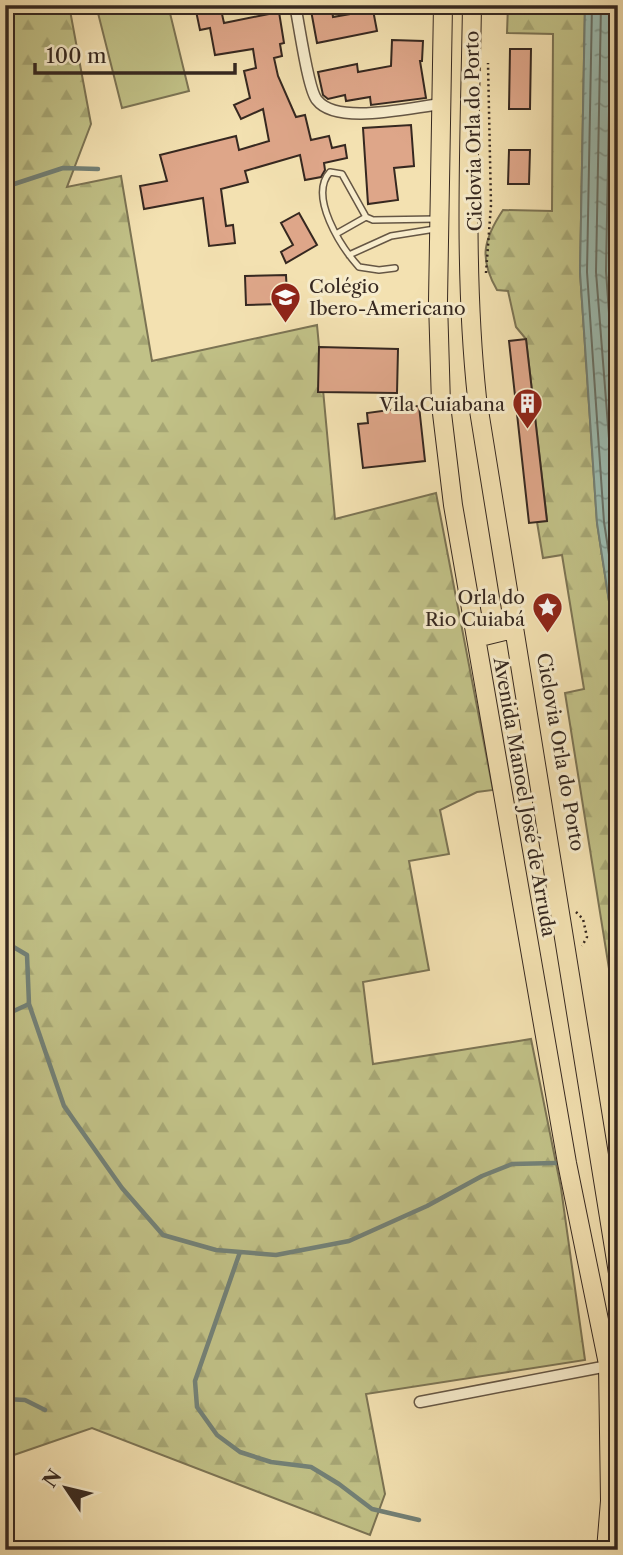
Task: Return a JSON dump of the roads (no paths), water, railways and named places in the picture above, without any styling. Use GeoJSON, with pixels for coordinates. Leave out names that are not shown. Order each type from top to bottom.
{"type":"FeatureCollection","features":[{"type":"Feature","properties":{"kind":"main road","name":"Avenida Manoel José de Arruda"},"geometry":{"type":"LineString","coordinates":[[443,5],[439,224],[440,405],[476,638],[565,1150],[613,1364],[610,1501],[606,1550]]}},
{"type":"Feature","properties":{"kind":"main road","name":"Avenida Manoel José de Arruda"},"geometry":{"type":"LineString","coordinates":[[472,5],[468,196],[471,343],[513,629],[618,1273]]}},
{"type":"Feature","properties":{"kind":"main road"},"geometry":{"type":"LineString","coordinates":[[476,638],[513,629]]}},
{"type":"Feature","properties":{"kind":"street"},"geometry":{"type":"LineString","coordinates":[[295,5],[315,99],[329,110],[345,115],[442,104]]}},
{"type":"Feature","properties":{"kind":"street"},"geometry":{"type":"LineString","coordinates":[[420,1402],[613,1364]]}},
{"type":"Feature","properties":{"kind":"lane"},"geometry":{"type":"LineString","coordinates":[[366,217],[342,174],[330,172],[323,180],[322,193],[336,234],[349,255],[359,267],[379,270],[395,268]]}},
{"type":"Feature","properties":{"kind":"lane"},"geometry":{"type":"LineString","coordinates":[[336,234],[366,217],[439,224]]}},
{"type":"Feature","properties":{"kind":"lane"},"geometry":{"type":"LineString","coordinates":[[349,255],[369,243],[439,224]]}},
{"type":"Feature","properties":{"kind":"water"},"geometry":{"type":"Polygon","coordinates":[[[585,5],[618,5],[618,660],[597,523],[580,272],[585,5]]]}},
{"type":"Feature","properties":{"kind":"waterway"},"geometry":{"type":"LineString","coordinates":[[5,187],[63,168],[98,169]]}},
{"type":"Feature","properties":{"kind":"waterway"},"geometry":{"type":"LineString","coordinates":[[5,927],[10,945]]}},
{"type":"Feature","properties":{"kind":"waterway"},"geometry":{"type":"LineString","coordinates":[[5,942],[27,955],[29,1004],[64,1106],[122,1188],[163,1235],[216,1250],[276,1255],[349,1241],[512,1164],[556,1163]]}},
{"type":"Feature","properties":{"kind":"waterway"},"geometry":{"type":"LineString","coordinates":[[5,1015],[29,1004]]}},
{"type":"Feature","properties":{"kind":"waterway"},"geometry":{"type":"LineString","coordinates":[[240,1252],[195,1381],[197,1407],[217,1435],[240,1452],[271,1462],[311,1467],[372,1509],[419,1520]]}},
{"type":"Feature","properties":{"kind":"waterway"},"geometry":{"type":"LineString","coordinates":[[5,1399],[25,1400],[45,1410]]}},
{"type":"Feature","properties":{"kind":"place","name":"Colégio Ibero-Americano"},"geometry":{"type":"Point","coordinates":[286,324]}},
{"type":"Feature","properties":{"kind":"place","name":"Vila Cuiabana"},"geometry":{"type":"Point","coordinates":[528,431]}},
{"type":"Feature","properties":{"kind":"place","name":"Orla do Rio Cuiabá"},"geometry":{"type":"Point","coordinates":[548,635]}}]}
